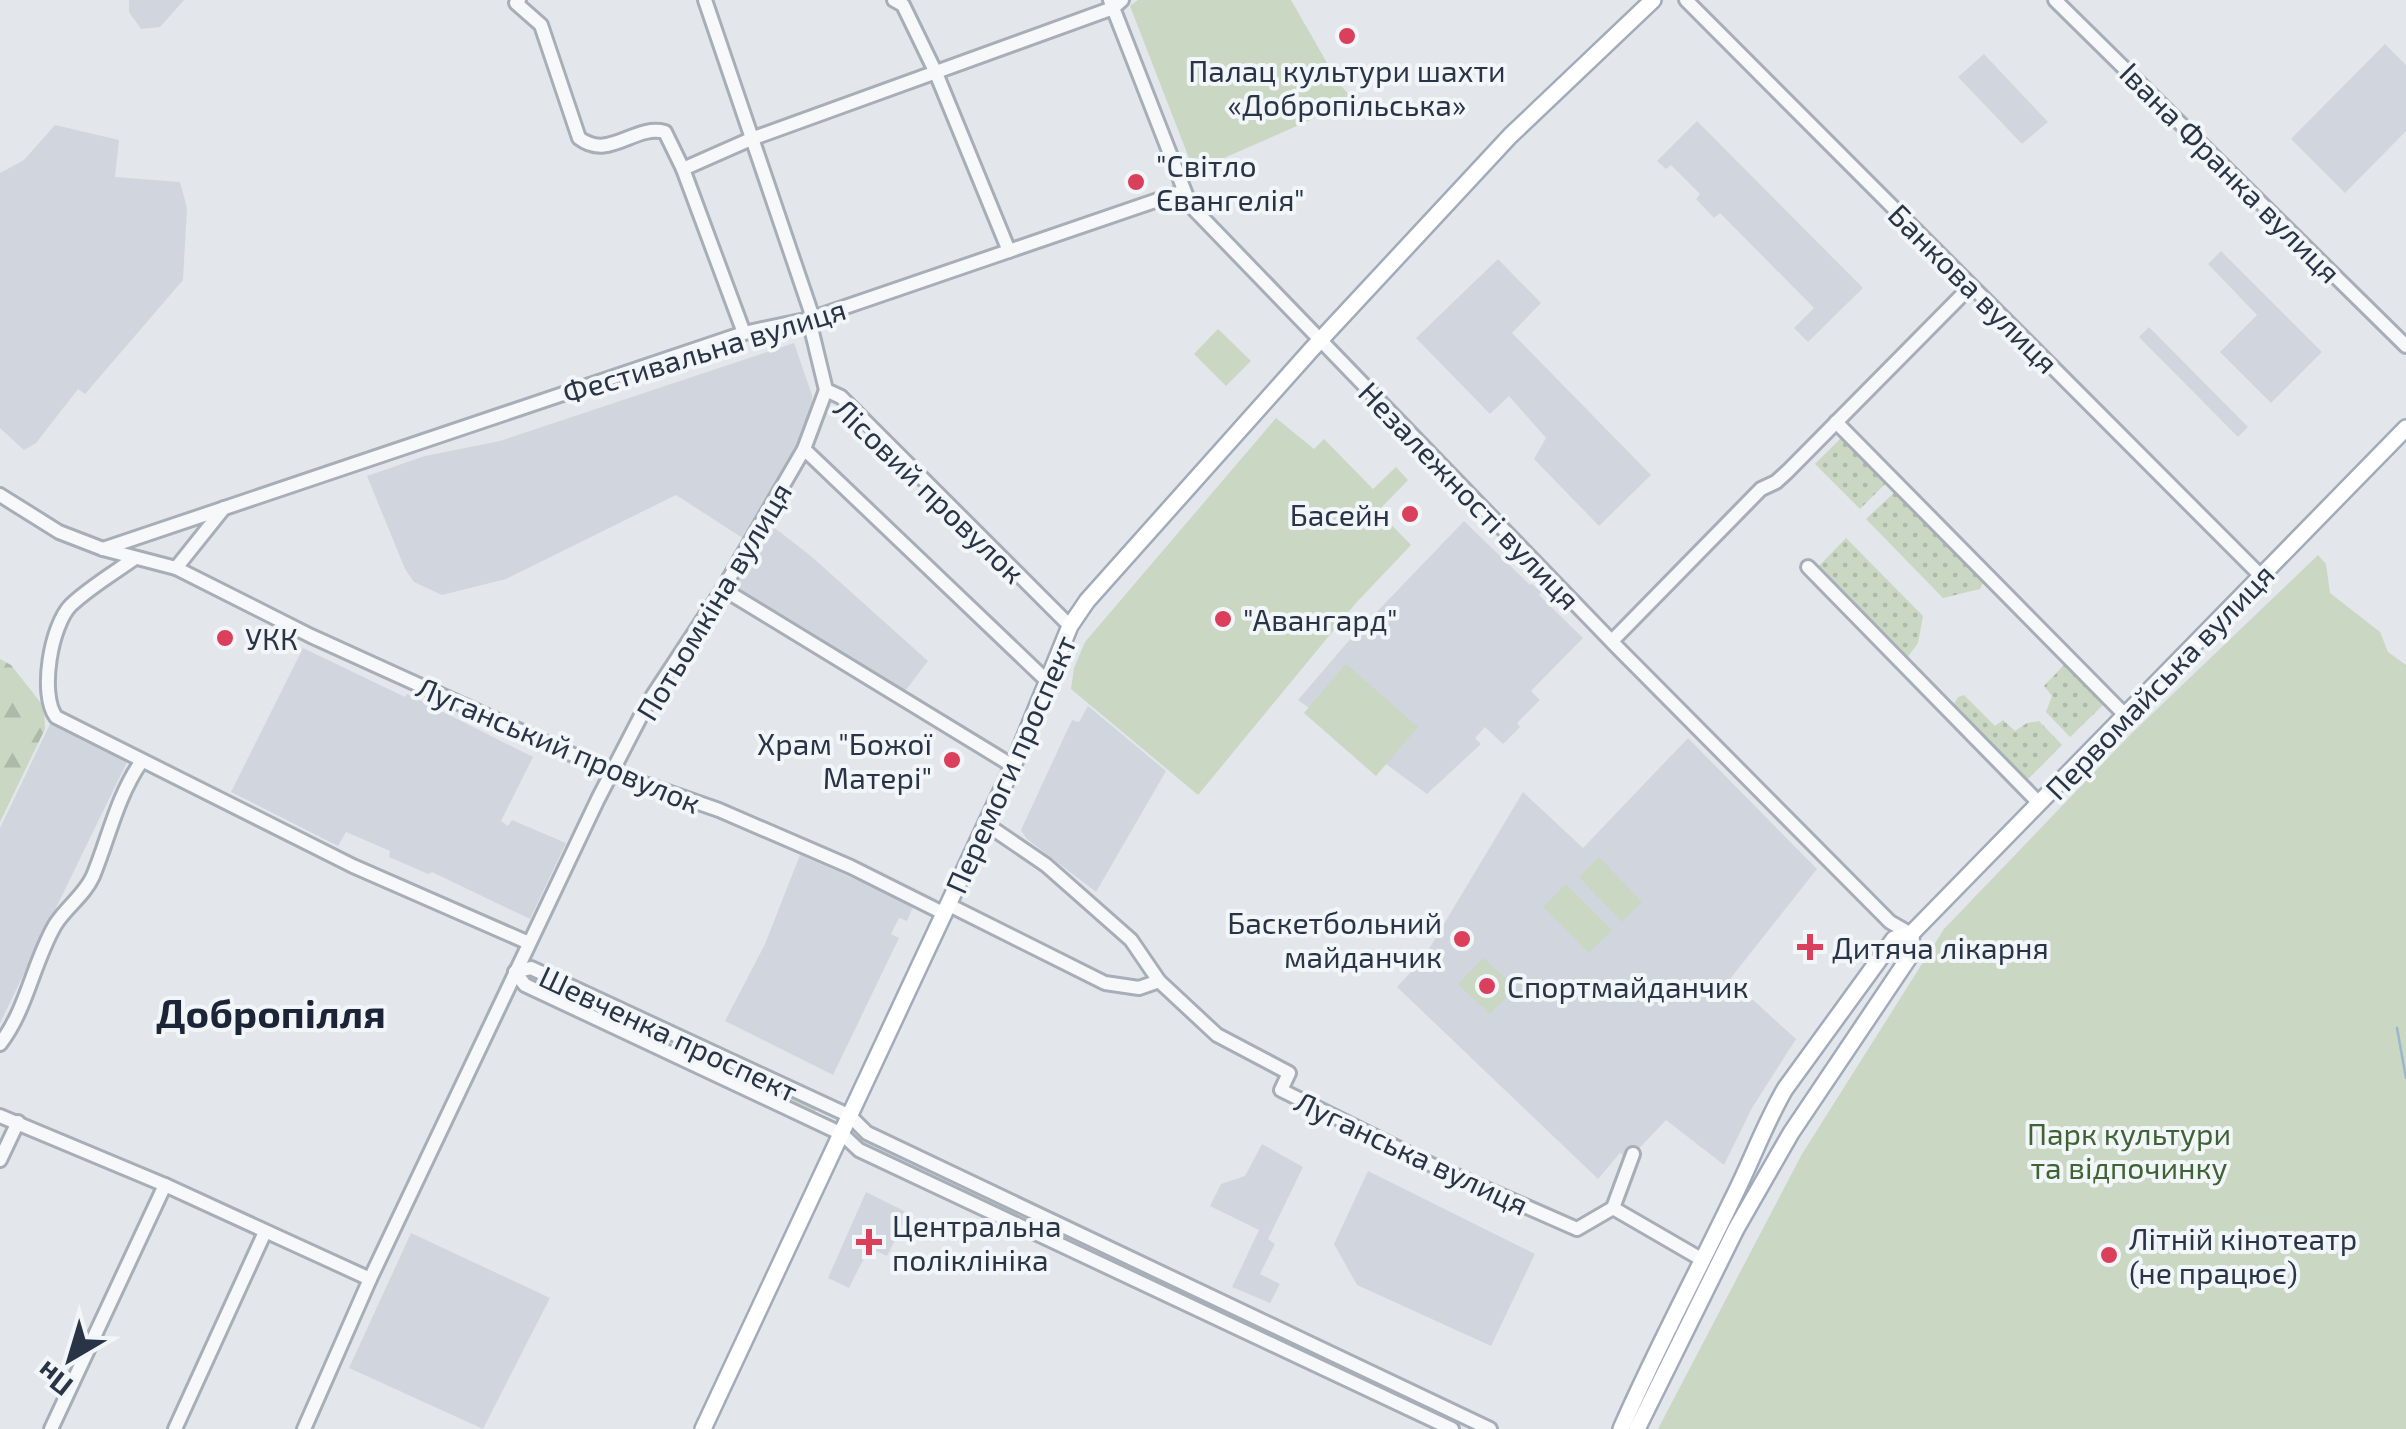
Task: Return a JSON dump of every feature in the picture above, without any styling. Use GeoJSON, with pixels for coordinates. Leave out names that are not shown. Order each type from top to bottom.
{"type":"FeatureCollection","features":[{"type":"Feature","properties":{"kind":"main road","name":"Перемоги проспект"},"geometry":{"type":"LineString","coordinates":[[704,1429],[947,910],[1070,626],[1320,340],[1526,120],[1653,0]]}},
{"type":"Feature","properties":{"kind":"main road","name":"Первомайська вулиця"},"geometry":{"type":"LineString","coordinates":[[1621,1429],[1785,1089],[1894,939],[1911,934],[2406,428]]}},
{"type":"Feature","properties":{"kind":"main road","name":"Первомайська вулиця"},"geometry":{"type":"LineString","coordinates":[[1637,1429],[1736,1229],[1791,1133],[1912,953],[1911,934]]}},
{"type":"Feature","properties":{"kind":"street","name":"Лісовий провулок"},"geometry":{"type":"LineString","coordinates":[[705,0],[811,312],[826,390],[840,397],[1070,626]]}},
{"type":"Feature","properties":{"kind":"street"},"geometry":{"type":"LineString","coordinates":[[894,0],[903,5],[936,73],[1009,251]]}},
{"type":"Feature","properties":{"kind":"street","name":"Банкова вулиця"},"geometry":{"type":"LineString","coordinates":[[1686,0],[2261,576]]}},
{"type":"Feature","properties":{"kind":"street","name":"Івана Франка вулиця"},"geometry":{"type":"LineString","coordinates":[[2055,0],[2406,346]]}},
{"type":"Feature","properties":{"kind":"street"},"geometry":{"type":"LineString","coordinates":[[517,1],[541,25],[579,138],[588,146],[603,148],[655,130],[665,132],[683,169],[744,334]]}},
{"type":"Feature","properties":{"kind":"street"},"geometry":{"type":"LineString","coordinates":[[683,169],[752,139],[936,73],[1115,2]]}},
{"type":"Feature","properties":{"kind":"street","name":"Незалежності вулиця"},"geometry":{"type":"LineString","coordinates":[[1115,2],[1190,205],[1612,642],[1890,922],[1911,934]]}},
{"type":"Feature","properties":{"kind":"street","name":"Фестивальна вулиця"},"geometry":{"type":"LineString","coordinates":[[103,549],[744,334],[810,319],[1184,191]]}},
{"type":"Feature","properties":{"kind":"street"},"geometry":{"type":"LineString","coordinates":[[1612,642],[1761,489],[1776,482],[1971,286]]}},
{"type":"Feature","properties":{"kind":"street","name":"Потьомкіна вулиця"},"geometry":{"type":"LineString","coordinates":[[304,1429],[515,972],[646,706],[723,590],[804,449],[826,390]]}},
{"type":"Feature","properties":{"kind":"street"},"geometry":{"type":"LineString","coordinates":[[1836,422],[2126,715]]}},
{"type":"Feature","properties":{"kind":"street"},"geometry":{"type":"LineString","coordinates":[[804,449],[1047,681]]}},
{"type":"Feature","properties":{"kind":"street"},"geometry":{"type":"LineString","coordinates":[[0,494],[59,532],[103,549],[176,568],[224,508]]}},
{"type":"Feature","properties":{"kind":"street"},"geometry":{"type":"LineString","coordinates":[[135,558],[68,608],[51,654],[46,686],[49,707],[56,717],[353,866],[529,943]]}},
{"type":"Feature","properties":{"kind":"street"},"geometry":{"type":"LineString","coordinates":[[1808,567],[2039,803]]}},
{"type":"Feature","properties":{"kind":"street","name":"Луганський провулок"},"geometry":{"type":"LineString","coordinates":[[176,568],[310,636],[613,773],[736,818],[947,910]]}},
{"type":"Feature","properties":{"kind":"street"},"geometry":{"type":"LineString","coordinates":[[723,590],[1012,766]]}},
{"type":"Feature","properties":{"kind":"street"},"geometry":{"type":"LineString","coordinates":[[0,1044],[15,1024],[56,924],[88,888],[118,802],[141,762]]}},
{"type":"Feature","properties":{"kind":"street","name":"Луганська вулиця"},"geometry":{"type":"LineString","coordinates":[[986,824],[1046,866],[1131,940],[1159,981],[1217,1035],[1288,1073],[1280,1090],[1576,1229],[1613,1208]]}},
{"type":"Feature","properties":{"kind":"street"},"geometry":{"type":"LineString","coordinates":[[947,910],[1105,983],[1139,988],[1159,981]]}},
{"type":"Feature","properties":{"kind":"street","name":"Шевченка проспект"},"geometry":{"type":"LineString","coordinates":[[1452,1429],[859,1150],[842,1134],[524,984],[515,972],[531,968],[850,1116],[867,1134],[1490,1429]]}},
{"type":"Feature","properties":{"kind":"street"},"geometry":{"type":"LineString","coordinates":[[0,1116],[165,1184],[370,1279]]}},
{"type":"Feature","properties":{"kind":"street"},"geometry":{"type":"LineString","coordinates":[[0,1160],[18,1122]]}},
{"type":"Feature","properties":{"kind":"street"},"geometry":{"type":"LineString","coordinates":[[1633,1154],[1613,1208],[1701,1259]]}},
{"type":"Feature","properties":{"kind":"street"},"geometry":{"type":"LineString","coordinates":[[51,1429],[165,1184]]}},
{"type":"Feature","properties":{"kind":"street"},"geometry":{"type":"LineString","coordinates":[[175,1429],[264,1232]]}},
{"type":"Feature","properties":{"kind":"shaded area"},"geometry":{"type":"Polygon","coordinates":[[[129,0],[184,0],[160,27],[141,29],[129,12],[129,0]]]}},
{"type":"Feature","properties":{"kind":"shaded area"},"geometry":{"type":"Polygon","coordinates":[[[2385,44],[2406,65],[2406,131],[2345,193],[2291,139],[2385,44]]]}},
{"type":"Feature","properties":{"kind":"shaded area"},"geometry":{"type":"Polygon","coordinates":[[[1984,54],[2048,122],[2022,144],[1958,77],[1984,54]]]}},
{"type":"Feature","properties":{"kind":"shaded area"},"geometry":{"type":"Polygon","coordinates":[[[1697,121],[1863,288],[1808,342],[1794,328],[1814,308],[1720,213],[1714,218],[1696,199],[1700,194],[1671,165],[1666,169],[1657,161],[1697,121]]]}},
{"type":"Feature","properties":{"kind":"shaded area"},"geometry":{"type":"Polygon","coordinates":[[[55,125],[119,140],[115,177],[180,182],[187,208],[183,280],[85,394],[78,389],[36,443],[24,450],[0,428],[0,173],[24,160],[55,125]]]}},
{"type":"Feature","properties":{"kind":"shaded area"},"geometry":{"type":"Polygon","coordinates":[[[2221,251],[2322,352],[2271,403],[2220,352],[2257,315],[2208,264],[2221,251]]]}},
{"type":"Feature","properties":{"kind":"shaded area"},"geometry":{"type":"Polygon","coordinates":[[[1498,259],[1541,303],[1512,333],[1651,475],[1599,526],[1534,459],[1546,438],[1509,396],[1490,414],[1416,338],[1498,259]]]}},
{"type":"Feature","properties":{"kind":"shaded area"},"geometry":{"type":"Polygon","coordinates":[[[2149,327],[2248,427],[2238,437],[2139,337],[2149,327]]]}},
{"type":"Feature","properties":{"kind":"shaded area"},"geometry":{"type":"Polygon","coordinates":[[[794,343],[812,395],[812,415],[762,512],[771,525],[928,661],[905,691],[728,590],[755,546],[676,495],[506,579],[442,595],[414,582],[405,569],[367,476],[425,456],[500,441],[794,343]]]}},
{"type":"Feature","properties":{"kind":"shaded area"},"geometry":{"type":"Polygon","coordinates":[[[1464,521],[1541,592],[1539,595],[1583,638],[1531,691],[1540,700],[1503,744],[1485,727],[1475,738],[1481,744],[1427,794],[1298,700],[1464,521]]]}},
{"type":"Feature","properties":{"kind":"shaded area"},"geometry":{"type":"Polygon","coordinates":[[[303,648],[533,757],[501,821],[508,826],[512,820],[566,843],[530,919],[432,872],[428,874],[389,857],[390,851],[346,832],[338,846],[231,792],[303,648]]]}},
{"type":"Feature","properties":{"kind":"shaded area"},"geometry":{"type":"Polygon","coordinates":[[[1088,706],[1166,771],[1096,892],[1027,839],[1021,830],[1072,720],[1079,722],[1088,706]]]}},
{"type":"Feature","properties":{"kind":"shaded area"},"geometry":{"type":"Polygon","coordinates":[[[51,722],[128,760],[0,1023],[0,828],[51,722]]]}},
{"type":"Feature","properties":{"kind":"shaded area"},"geometry":{"type":"Polygon","coordinates":[[[1688,738],[1817,869],[1730,979],[1796,1039],[1752,1108],[1724,1165],[1666,1120],[1629,1159],[1620,1153],[1598,1179],[1397,987],[1423,959],[1523,792],[1583,848],[1688,738]]]}},
{"type":"Feature","properties":{"kind":"shaded area"},"geometry":{"type":"Polygon","coordinates":[[[800,855],[914,905],[907,921],[899,918],[891,934],[899,938],[833,1075],[725,1021],[765,944],[800,855]]]}},
{"type":"Feature","properties":{"kind":"shaded area"},"geometry":{"type":"Polygon","coordinates":[[[1262,1144],[1303,1167],[1268,1239],[1275,1244],[1260,1274],[1280,1284],[1270,1303],[1232,1287],[1259,1230],[1210,1206],[1221,1184],[1245,1176],[1262,1144]]]}},
{"type":"Feature","properties":{"kind":"shaded area"},"geometry":{"type":"Polygon","coordinates":[[[1368,1171],[1535,1254],[1491,1346],[1357,1285],[1334,1244],[1368,1171]]]}},
{"type":"Feature","properties":{"kind":"shaded area","name":"Центральна поліклініка"},"geometry":{"type":"Polygon","coordinates":[[[866,1192],[908,1213],[887,1256],[869,1248],[849,1288],[828,1278],[866,1192]]]}},
{"type":"Feature","properties":{"kind":"shaded area"},"geometry":{"type":"Polygon","coordinates":[[[411,1233],[550,1298],[483,1429],[349,1368],[411,1233]]]}},
{"type":"Feature","properties":{"kind":"green space"},"geometry":{"type":"Polygon","coordinates":[[[1138,0],[1291,0],[1338,82],[1354,101],[1194,171],[1130,6],[1138,0]]]}},
{"type":"Feature","properties":{"kind":"green space"},"geometry":{"type":"Polygon","coordinates":[[[1218,329],[1251,361],[1226,386],[1194,354],[1218,329]]]}},
{"type":"Feature","properties":{"kind":"green space","name":"\"Авангард\""},"geometry":{"type":"Polygon","coordinates":[[[1276,418],[1314,449],[1324,439],[1373,489],[1396,467],[1408,480],[1378,511],[1411,545],[1356,603],[1198,795],[1071,689],[1074,668],[1085,642],[1276,418]]]}},
{"type":"Feature","properties":{"kind":"green space"},"geometry":{"type":"Polygon","coordinates":[[[1843,436],[1887,482],[1860,509],[1815,464],[1843,436]]]}},
{"type":"Feature","properties":{"kind":"green space"},"geometry":{"type":"Polygon","coordinates":[[[1897,490],[1985,579],[1980,589],[1943,598],[1866,519],[1897,490]]]}},
{"type":"Feature","properties":{"kind":"green space"},"geometry":{"type":"Polygon","coordinates":[[[1846,538],[1923,616],[1918,643],[1907,658],[1818,567],[1846,538]]]}},
{"type":"Feature","properties":{"kind":"green space","name":"Парк культури та відпочинку"},"geometry":{"type":"Polygon","coordinates":[[[2318,555],[2326,564],[2330,593],[2380,632],[2388,652],[2406,665],[2406,1429],[1658,1429],[1802,1154],[1944,929],[2130,735],[2318,555]]]}},
{"type":"Feature","properties":{"kind":"green space"},"geometry":{"type":"Polygon","coordinates":[[[0,659],[11,665],[44,707],[45,729],[0,822],[0,659]]]}},
{"type":"Feature","properties":{"kind":"green space"},"geometry":{"type":"Polygon","coordinates":[[[1346,664],[1418,727],[1376,776],[1304,713],[1346,664]]]}},
{"type":"Feature","properties":{"kind":"green space"},"geometry":{"type":"Polygon","coordinates":[[[2065,664],[2103,705],[2070,737],[2046,712],[2052,696],[2044,686],[2065,664]]]}},
{"type":"Feature","properties":{"kind":"green space"},"geometry":{"type":"Polygon","coordinates":[[[1964,695],[1995,726],[2003,720],[2015,731],[2039,721],[2062,745],[2028,779],[2024,778],[1953,706],[1964,695]]]}},
{"type":"Feature","properties":{"kind":"green space"},"geometry":{"type":"Polygon","coordinates":[[[1599,857],[1642,902],[1622,922],[1579,877],[1599,857]]]}},
{"type":"Feature","properties":{"kind":"green space"},"geometry":{"type":"Polygon","coordinates":[[[1566,884],[1612,930],[1589,953],[1543,907],[1566,884]]]}},
{"type":"Feature","properties":{"kind":"green space","name":"Спортмайданчик"},"geometry":{"type":"Polygon","coordinates":[[[1483,958],[1515,987],[1490,1014],[1458,984],[1483,958]]]}},
{"type":"Feature","properties":{"kind":"green space"},"geometry":{"type":"Polygon","coordinates":[[[677,1042],[817,1108],[814,1115],[674,1049],[677,1042]]]}},
{"type":"Feature","properties":{"kind":"waterway"},"geometry":{"type":"LineString","coordinates":[[2397,1028],[2406,1078]]}},
{"type":"Feature","properties":{"kind":"place","name":"Палац культури шахти «Добропільська»"},"geometry":{"type":"Point","coordinates":[1347,36]}},
{"type":"Feature","properties":{"kind":"place","name":"\"Світло Євангелія\""},"geometry":{"type":"Point","coordinates":[1136,182]}},
{"type":"Feature","properties":{"kind":"place","name":"Басейн"},"geometry":{"type":"Point","coordinates":[1410,514]}},
{"type":"Feature","properties":{"kind":"place","name":"\"Авангард\""},"geometry":{"type":"Point","coordinates":[1223,619]}},
{"type":"Feature","properties":{"kind":"place","name":"УКК"},"geometry":{"type":"Point","coordinates":[225,638]}},
{"type":"Feature","properties":{"kind":"place","name":"Храм \"Божої Матері\""},"geometry":{"type":"Point","coordinates":[952,760]}},
{"type":"Feature","properties":{"kind":"place","name":"Баскетбольний майданчик"},"geometry":{"type":"Point","coordinates":[1462,939]}},
{"type":"Feature","properties":{"kind":"place","name":"Дитяча лікарня"},"geometry":{"type":"Point","coordinates":[1810,947]}},
{"type":"Feature","properties":{"kind":"place","name":"Спортмайданчик"},"geometry":{"type":"Point","coordinates":[1487,986]}},
{"type":"Feature","properties":{"kind":"place","name":"Центральна поліклініка"},"geometry":{"type":"Point","coordinates":[869,1242]}},
{"type":"Feature","properties":{"kind":"place","name":"Літній кінотеатр (не працює)"},"geometry":{"type":"Point","coordinates":[2109,1255]}},
{"type":"Feature","properties":{"kind":"district","name":"Добропілля"},"geometry":{"type":"Point","coordinates":[271,1012]}}]}
